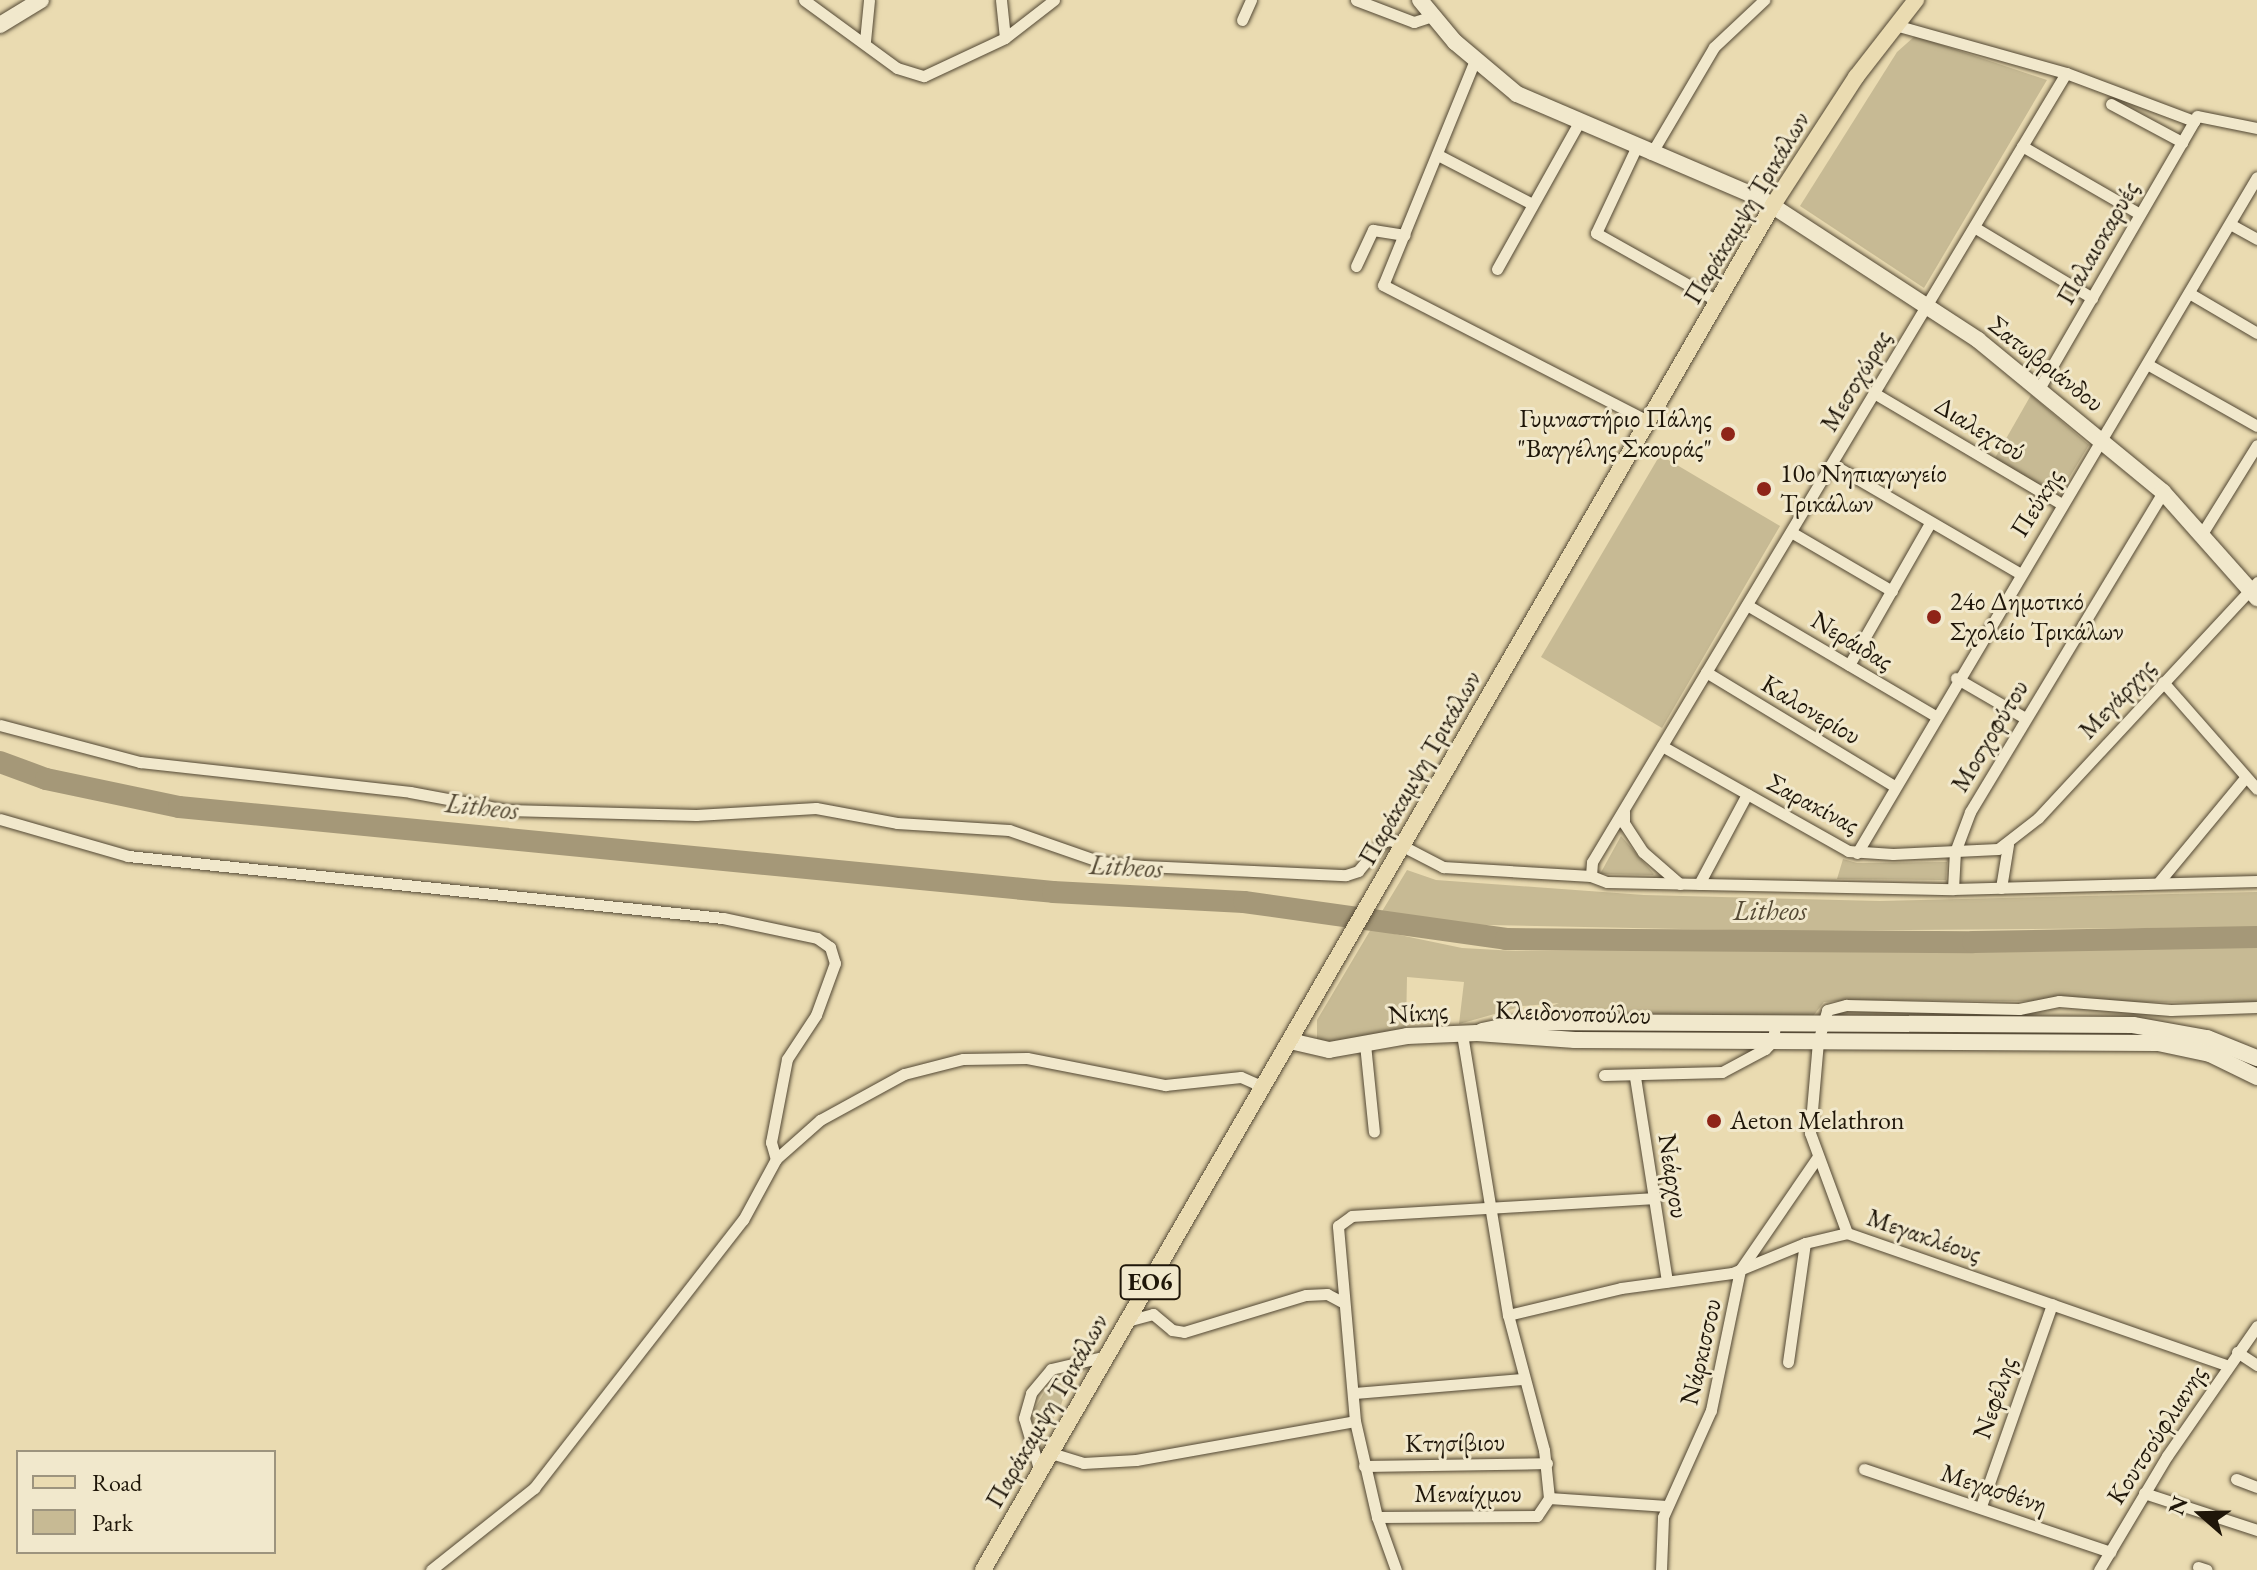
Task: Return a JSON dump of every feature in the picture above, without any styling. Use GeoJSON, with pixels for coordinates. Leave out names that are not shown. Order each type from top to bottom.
{"type":"FeatureCollection","features":[{"type":"Feature","properties":{"kind":"main road","name":"Παράκαμψη Τρικάλων"},"geometry":{"type":"LineString","coordinates":[[983,1570],[1773,205],[1895,25],[1916,0]]}},
{"type":"Feature","properties":{"kind":"street"},"geometry":{"type":"LineString","coordinates":[[0,25],[41,0]]}},
{"type":"Feature","properties":{"kind":"street"},"geometry":{"type":"LineString","coordinates":[[804,0],[865,41],[897,68],[924,76],[1005,38],[1054,0]]}},
{"type":"Feature","properties":{"kind":"street"},"geometry":{"type":"LineString","coordinates":[[865,41],[869,0]]}},
{"type":"Feature","properties":{"kind":"street"},"geometry":{"type":"LineString","coordinates":[[1001,0],[1005,38]]}},
{"type":"Feature","properties":{"kind":"street"},"geometry":{"type":"LineString","coordinates":[[1242,20],[1251,0]]}},
{"type":"Feature","properties":{"kind":"street"},"geometry":{"type":"LineString","coordinates":[[1356,0],[1414,22],[1432,16]]}},
{"type":"Feature","properties":{"kind":"street","name":"Σατωβριάνδου"},"geometry":{"type":"LineString","coordinates":[[1420,0],[1475,60],[1517,94],[1578,124],[1773,205],[1927,305],[2040,387],[2103,439],[2163,492],[2255,590]]}},
{"type":"Feature","properties":{"kind":"street"},"geometry":{"type":"LineString","coordinates":[[1719,302],[1596,233],[1644,151],[1714,47],[1764,0]]}},
{"type":"Feature","properties":{"kind":"street"},"geometry":{"type":"LineString","coordinates":[[1895,25],[2066,73],[2194,121],[2201,114],[2257,128]]}},
{"type":"Feature","properties":{"kind":"street"},"geometry":{"type":"LineString","coordinates":[[1475,60],[1383,285],[1650,422]]}},
{"type":"Feature","properties":{"kind":"street","name":"Μεσοχώρας"},"geometry":{"type":"LineString","coordinates":[[1591,876],[1591,865],[1624,808],[2066,73]]}},
{"type":"Feature","properties":{"kind":"street"},"geometry":{"type":"LineString","coordinates":[[2111,104],[2182,142]]}},
{"type":"Feature","properties":{"kind":"street","name":"Παλαιοκαρυές"},"geometry":{"type":"LineString","coordinates":[[2040,387],[2194,121]]}},
{"type":"Feature","properties":{"kind":"street"},"geometry":{"type":"LineString","coordinates":[[1497,269],[1578,124]]}},
{"type":"Feature","properties":{"kind":"street"},"geometry":{"type":"LineString","coordinates":[[2022,146],[2140,214]]}},
{"type":"Feature","properties":{"kind":"street"},"geometry":{"type":"LineString","coordinates":[[1438,155],[1532,204]]}},
{"type":"Feature","properties":{"kind":"street","name":"Πεύκης"},"geometry":{"type":"LineString","coordinates":[[1857,853],[1934,715],[2103,439],[2257,177]]}},
{"type":"Feature","properties":{"kind":"street"},"geometry":{"type":"LineString","coordinates":[[2230,224],[2257,239]]}},
{"type":"Feature","properties":{"kind":"street"},"geometry":{"type":"LineString","coordinates":[[1974,227],[2092,298]]}},
{"type":"Feature","properties":{"kind":"street"},"geometry":{"type":"LineString","coordinates":[[1356,266],[1373,230],[1405,235]]}},
{"type":"Feature","properties":{"kind":"street"},"geometry":{"type":"LineString","coordinates":[[2189,293],[2257,333]]}},
{"type":"Feature","properties":{"kind":"street"},"geometry":{"type":"LineString","coordinates":[[2147,364],[2257,426]]}},
{"type":"Feature","properties":{"kind":"street","name":"Διαλεχτού"},"geometry":{"type":"LineString","coordinates":[[1874,393],[2062,504]]}},
{"type":"Feature","properties":{"kind":"street"},"geometry":{"type":"LineString","coordinates":[[2203,532],[2257,445]]}},
{"type":"Feature","properties":{"kind":"street"},"geometry":{"type":"LineString","coordinates":[[1832,464],[2019,573]]}},
{"type":"Feature","properties":{"kind":"street","name":"Μοσχοφύτου"},"geometry":{"type":"LineString","coordinates":[[1953,889],[1955,852],[1970,812],[2163,492]]}},
{"type":"Feature","properties":{"kind":"street"},"geometry":{"type":"LineString","coordinates":[[1849,665],[1930,523]]}},
{"type":"Feature","properties":{"kind":"street"},"geometry":{"type":"LineString","coordinates":[[1791,532],[1892,591]]}},
{"type":"Feature","properties":{"kind":"street","name":"Μεγάρχης"},"geometry":{"type":"LineString","coordinates":[[2008,845],[2255,590]]}},
{"type":"Feature","properties":{"kind":"street","name":"Νεράιδας"},"geometry":{"type":"LineString","coordinates":[[1747,605],[1934,715]]}},
{"type":"Feature","properties":{"kind":"street","name":"Καλονερίου"},"geometry":{"type":"LineString","coordinates":[[1706,672],[1894,786]]}},
{"type":"Feature","properties":{"kind":"street"},"geometry":{"type":"LineString","coordinates":[[1956,678],[2025,718]]}},
{"type":"Feature","properties":{"kind":"street"},"geometry":{"type":"LineString","coordinates":[[2163,682],[2257,789]]}},
{"type":"Feature","properties":{"kind":"street"},"geometry":{"type":"LineString","coordinates":[[0,725],[140,762],[410,792],[507,810],[696,815],[816,808],[897,823],[1009,830],[1115,864],[1346,875],[1361,868],[1386,840],[1398,853],[1457,869],[1591,876],[1604,882],[1953,889],[2257,881]]}},
{"type":"Feature","properties":{"kind":"street","name":"Σαρακίνας"},"geometry":{"type":"LineString","coordinates":[[1662,746],[1857,853],[1955,852]]}},
{"type":"Feature","properties":{"kind":"street"},"geometry":{"type":"LineString","coordinates":[[2158,883],[2245,778]]}},
{"type":"Feature","properties":{"kind":"street"},"geometry":{"type":"LineString","coordinates":[[1699,884],[1747,794]]}},
{"type":"Feature","properties":{"kind":"street"},"geometry":{"type":"LineString","coordinates":[[1624,808],[1624,823],[1643,852],[1680,884]]}},
{"type":"Feature","properties":{"kind":"street"},"geometry":{"type":"LineString","coordinates":[[0,819],[128,856],[723,918],[817,938],[830,947],[835,963],[816,1015],[787,1059],[771,1142],[776,1159]]}},
{"type":"Feature","properties":{"kind":"street"},"geometry":{"type":"LineString","coordinates":[[1955,852],[2008,845],[2001,888]]}},
{"type":"Feature","properties":{"kind":"street"},"geometry":{"type":"LineString","coordinates":[[2022,1016],[2068,1001],[2171,1010],[2257,1007]]}},
{"type":"Feature","properties":{"kind":"street","name":"Κλειδονοπούλου"},"geometry":{"type":"LineString","coordinates":[[1820,1033],[2022,1016],[2167,1028],[2257,1058]]}},
{"type":"Feature","properties":{"kind":"street"},"geometry":{"type":"LineString","coordinates":[[1604,1075],[1635,1077],[1722,1072],[1774,1032]]}},
{"type":"Feature","properties":{"kind":"street","name":"Κλειδονοπούλου"},"geometry":{"type":"LineString","coordinates":[[1470,1033],[1527,1039],[1774,1032],[2158,1043],[2210,1054],[2257,1077]]}},
{"type":"Feature","properties":{"kind":"street"},"geometry":{"type":"LineString","coordinates":[[1470,1033],[1488,1209],[1522,1379],[1547,1463],[1549,1498],[1667,1506]]}},
{"type":"Feature","properties":{"kind":"street","name":"Νίκης"},"geometry":{"type":"LineString","coordinates":[[1290,1041],[1319,1050],[1470,1033]]}},
{"type":"Feature","properties":{"kind":"street"},"geometry":{"type":"LineString","coordinates":[[1820,1033],[1810,1133],[1847,1233]]}},
{"type":"Feature","properties":{"kind":"street","name":"Νίκης"},"geometry":{"type":"LineString","coordinates":[[1365,1044],[1374,1132]]}},
{"type":"Feature","properties":{"kind":"street"},"geometry":{"type":"LineString","coordinates":[[431,1570],[512,1509],[567,1449],[743,1220],[776,1159],[820,1120],[920,1067],[951,1061],[1027,1058],[1165,1085],[1241,1077],[1263,1087]]}},
{"type":"Feature","properties":{"kind":"street","name":"Νεάρχου"},"geometry":{"type":"LineString","coordinates":[[1635,1077],[1667,1282]]}},
{"type":"Feature","properties":{"kind":"street","name":"Νάρκισσου"},"geometry":{"type":"LineString","coordinates":[[1661,1570],[1667,1506],[1711,1410],[1740,1270],[1817,1158]]}},
{"type":"Feature","properties":{"kind":"street"},"geometry":{"type":"LineString","coordinates":[[1396,1570],[1377,1517],[1355,1421],[1336,1235],[1343,1220],[1654,1198]]}},
{"type":"Feature","properties":{"kind":"street","name":"Μεγακλέους"},"geometry":{"type":"LineString","coordinates":[[1508,1315],[1740,1270],[1805,1243],[1847,1233],[2228,1366]]}},
{"type":"Feature","properties":{"kind":"street"},"geometry":{"type":"LineString","coordinates":[[1788,1362],[1805,1243]]}},
{"type":"Feature","properties":{"kind":"street"},"geometry":{"type":"LineString","coordinates":[[1127,1321],[1153,1314],[1172,1330],[1184,1332],[1306,1295],[1327,1294],[1342,1302]]}},
{"type":"Feature","properties":{"kind":"street","name":"Νεφέλης"},"geometry":{"type":"LineString","coordinates":[[1981,1506],[2052,1304]]}},
{"type":"Feature","properties":{"kind":"street","name":"Κουτσούφλιανης"},"geometry":{"type":"LineString","coordinates":[[2099,1570],[2144,1493],[2257,1326]]}},
{"type":"Feature","properties":{"kind":"street"},"geometry":{"type":"LineString","coordinates":[[2237,1352],[2257,1365]]}},
{"type":"Feature","properties":{"kind":"street"},"geometry":{"type":"LineString","coordinates":[[1040,1472],[1024,1418],[1031,1393],[1051,1369],[1107,1356]]}},
{"type":"Feature","properties":{"kind":"street"},"geometry":{"type":"LineString","coordinates":[[1354,1393],[1522,1379]]}},
{"type":"Feature","properties":{"kind":"street"},"geometry":{"type":"LineString","coordinates":[[1051,1453],[1083,1463],[1136,1460],[1355,1421]]}},
{"type":"Feature","properties":{"kind":"street","name":"Κτησίβιου"},"geometry":{"type":"LineString","coordinates":[[1364,1466],[1547,1463]]}},
{"type":"Feature","properties":{"kind":"street","name":"Μεγασθένη"},"geometry":{"type":"LineString","coordinates":[[1864,1469],[2110,1552]]}},
{"type":"Feature","properties":{"kind":"street"},"geometry":{"type":"LineString","coordinates":[[2236,1479],[2257,1487]]}},
{"type":"Feature","properties":{"kind":"street"},"geometry":{"type":"LineString","coordinates":[[2144,1493],[2257,1530]]}},
{"type":"Feature","properties":{"kind":"street","name":"Μεναίχμου"},"geometry":{"type":"LineString","coordinates":[[1377,1517],[1537,1516],[1549,1498]]}},
{"type":"Feature","properties":{"kind":"green space"},"geometry":{"type":"Polygon","coordinates":[[[1915,36],[2047,80],[1924,288],[1800,206],[1897,52],[1915,36]]]}},
{"type":"Feature","properties":{"kind":"green space"},"geometry":{"type":"Polygon","coordinates":[[[2031,395],[2089,445],[2058,496],[1995,458],[2031,395]]]}},
{"type":"Feature","properties":{"kind":"green space"},"geometry":{"type":"Polygon","coordinates":[[[1660,455],[1780,526],[1662,728],[1541,657],[1660,455]]]}},
{"type":"Feature","properties":{"kind":"green space"},"geometry":{"type":"Polygon","coordinates":[[[1621,836],[1654,874],[1653,875],[1600,874],[1621,836]]]}},
{"type":"Feature","properties":{"kind":"green space"},"geometry":{"type":"Polygon","coordinates":[[[1843,859],[1857,863],[1947,862],[1946,880],[1837,879],[1843,859]]]}},
{"type":"Feature","properties":{"kind":"green space"},"geometry":{"type":"Polygon","coordinates":[[[1407,870],[1436,880],[1644,895],[1880,901],[2257,892],[2257,927],[1783,931],[1438,924],[1381,913],[1407,870]]]}},
{"type":"Feature","properties":{"kind":"green space"},"geometry":{"type":"Polygon","coordinates":[[[1371,929],[1462,948],[1516,951],[2257,947],[2257,1003],[1854,1000],[1824,1002],[1813,1016],[1529,1015],[1559,1003],[1523,1006],[1459,1024],[1464,982],[1407,977],[1406,1029],[1333,1044],[1317,1041],[1317,1020],[1371,929]]]}},
{"type":"Feature","properties":{"kind":"green space"},"geometry":{"type":"Polygon","coordinates":[[[1069,1379],[1061,1405],[1037,1446],[1031,1415],[1048,1386],[1069,1379]]]}},
{"type":"Feature","properties":{"kind":"waterway","name":"Litheos"},"geometry":{"type":"LineString","coordinates":[[0,762],[46,779],[179,807],[1053,892],[1244,902],[1506,939],[1973,942],[2257,937]]}},
{"type":"Feature","properties":{"kind":"place","name":"Γυμναστήριο Πάλης \"Βαγγέλης Σκουράς\""},"geometry":{"type":"Point","coordinates":[1728,434]}},
{"type":"Feature","properties":{"kind":"place","name":"10ο Νηπιαγωγείο Τρικάλων"},"geometry":{"type":"Point","coordinates":[1764,489]}},
{"type":"Feature","properties":{"kind":"place","name":"24ο Δημοτικό Σχολείο Τρικάλων"},"geometry":{"type":"Point","coordinates":[1934,617]}},
{"type":"Feature","properties":{"kind":"place","name":"Aeton Melathron"},"geometry":{"type":"Point","coordinates":[1714,1121]}}]}
